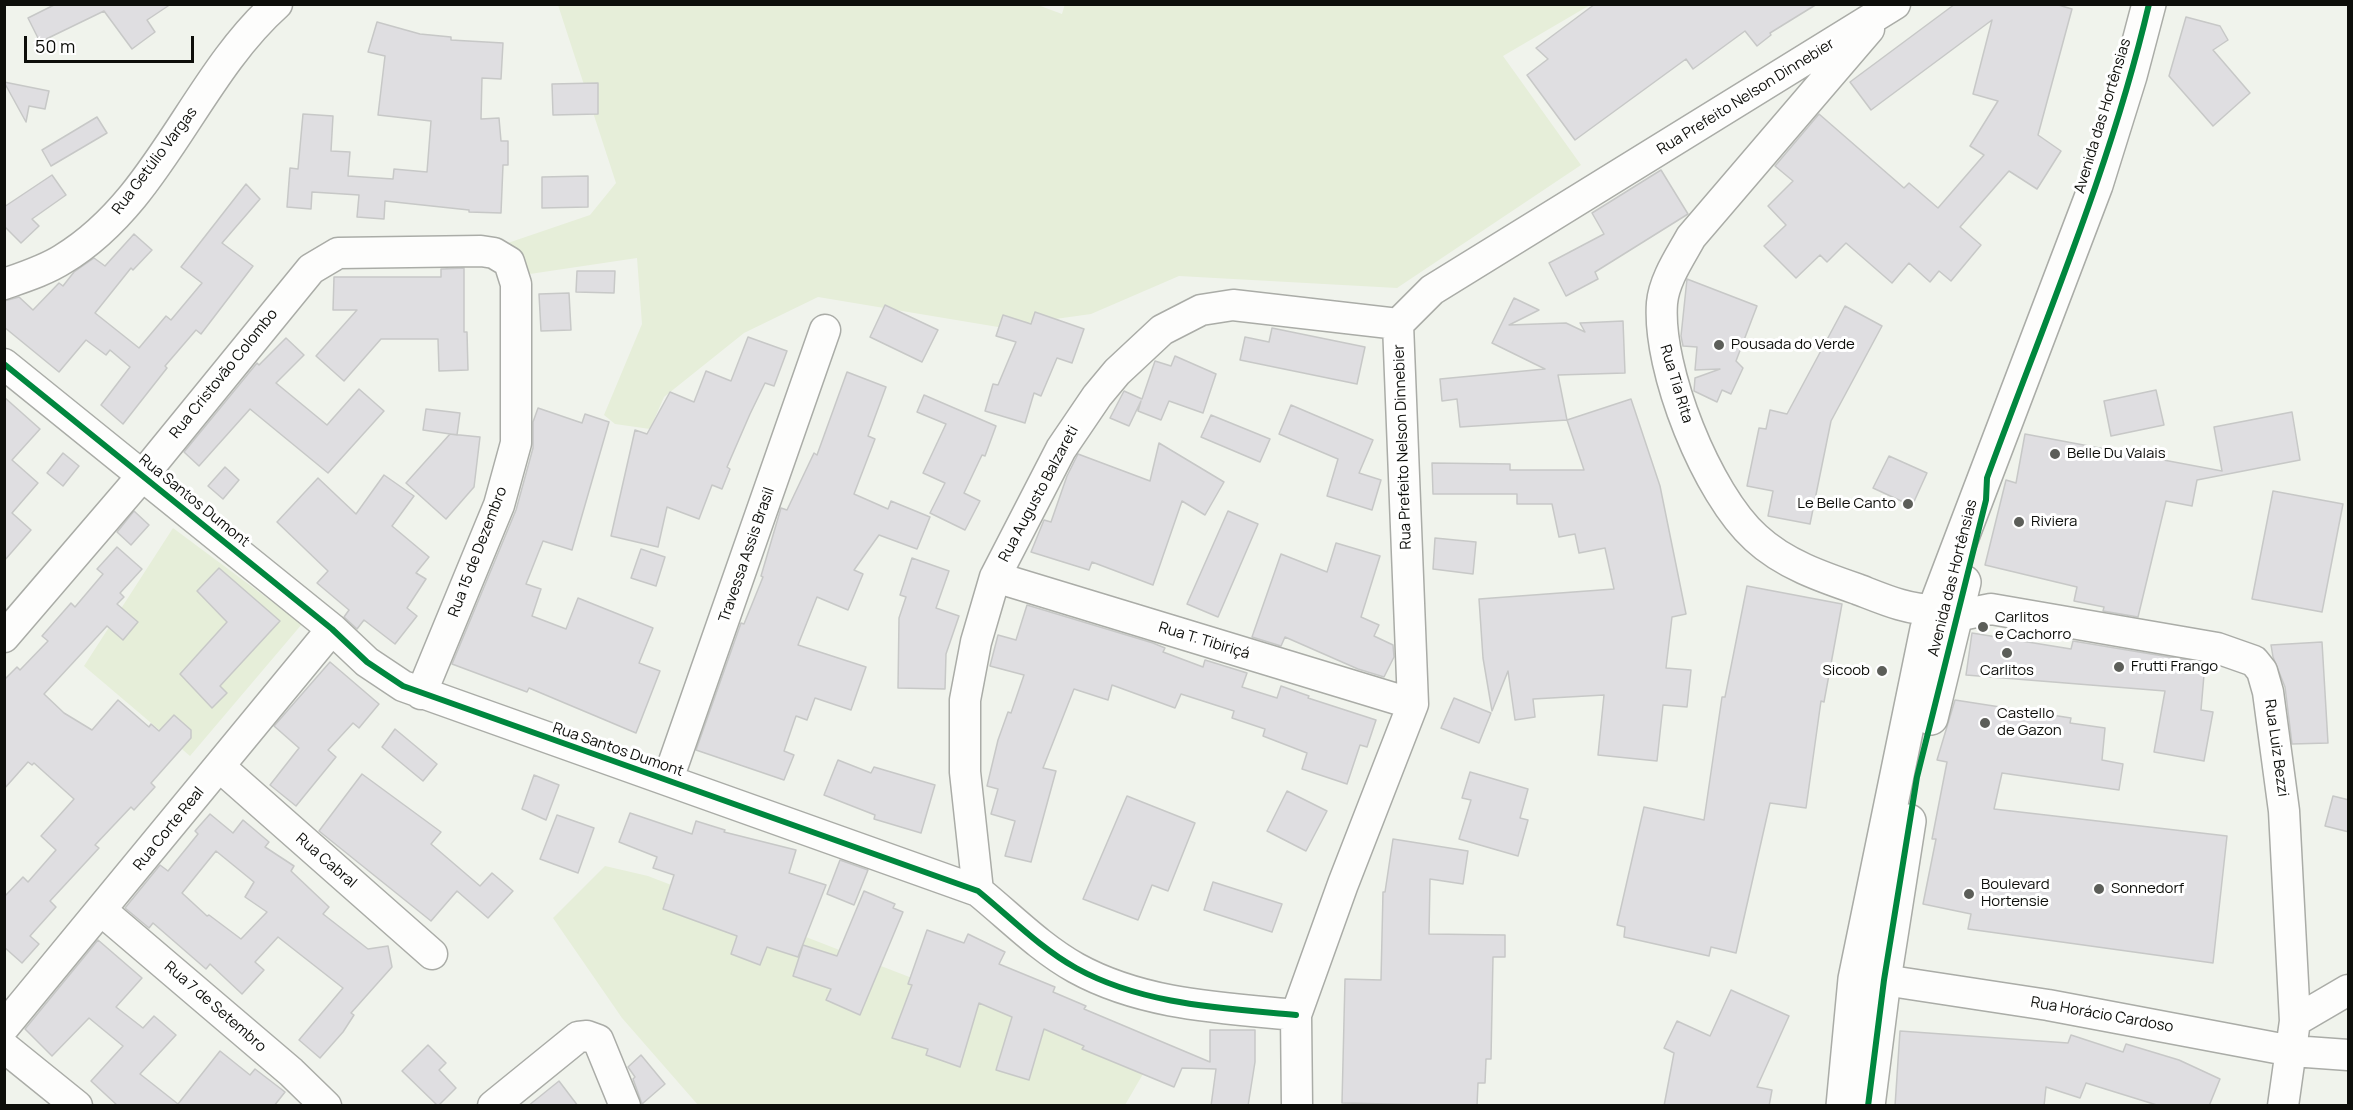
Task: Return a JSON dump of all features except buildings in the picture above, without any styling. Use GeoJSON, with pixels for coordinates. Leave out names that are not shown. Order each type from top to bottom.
{"type":"FeatureCollection","features":[{"type":"Feature","properties":{"kind":"main road","name":"Avenida das Hortênsias"},"geometry":{"type":"LineString","coordinates":[[1868,1106],[1870,979],[1938,610],[1968,518],[1987,478],[2096,185],[2130,76],[2149,4]]}},
{"type":"Feature","properties":{"kind":"main road","name":"Avenida das Hortênsias"},"geometry":{"type":"LineString","coordinates":[[1938,610],[1986,500],[1987,478]]}},
{"type":"Feature","properties":{"kind":"main road","name":"Avenida das Hortênsias"},"geometry":{"type":"LineString","coordinates":[[1843,1106],[1870,979],[1946,657],[1947,618],[1938,610]]}},
{"type":"Feature","properties":{"kind":"street","name":"Rua Getúlio Vargas"},"geometry":{"type":"LineString","coordinates":[[4,284],[63,260],[108,225],[141,184],[246,36],[277,4]]}},
{"type":"Feature","properties":{"kind":"street","name":"Rua Prefeito Nelson Dinnebier"},"geometry":{"type":"LineString","coordinates":[[1297,1106],[1296,1016],[1343,884],[1413,704],[1398,324],[1432,290],[1890,8]]}},
{"type":"Feature","properties":{"kind":"street","name":"Rua Tia Rita"},"geometry":{"type":"LineString","coordinates":[[1890,8],[1691,237],[1674,267],[1662,301],[1662,338],[1680,402],[1696,445],[1736,518],[1774,552],[1816,575],[1938,610]]}},
{"type":"Feature","properties":{"kind":"street","name":"Rua Cristovão Colombo"},"geometry":{"type":"LineString","coordinates":[[4,637],[142,475],[296,285],[324,259],[338,253],[471,250],[494,253],[509,262]]}},
{"type":"Feature","properties":{"kind":"street","name":"Rua 15 de Dezembro"},"geometry":{"type":"LineString","coordinates":[[421,694],[499,505],[516,443],[516,284],[509,262]]}},
{"type":"Feature","properties":{"kind":"street","name":"Rua Augusto Balzareti"},"geometry":{"type":"LineString","coordinates":[[978,891],[965,772],[965,700],[975,642],[995,577],[1035,498],[1079,420],[1117,372],[1162,330],[1201,310],[1233,305],[1398,324]]}},
{"type":"Feature","properties":{"kind":"street","name":"Travessa Assis Brasil"},"geometry":{"type":"LineString","coordinates":[[669,779],[825,330]]}},
{"type":"Feature","properties":{"kind":"street","name":"Rua Santos Dumont"},"geometry":{"type":"LineString","coordinates":[[4,364],[332,629],[389,678],[421,694],[669,779],[978,891],[1045,947],[1077,968],[1122,988],[1188,1004],[1296,1016]]}},
{"type":"Feature","properties":{"kind":"street","name":"Rua T. Tibiriçá"},"geometry":{"type":"LineString","coordinates":[[995,577],[1413,704]]}},
{"type":"Feature","properties":{"kind":"street","name":"Rua Luiz Bezzi"},"geometry":{"type":"LineString","coordinates":[[1938,610],[1991,609],[2217,648],[2254,661],[2262,671],[2268,692],[2284,811],[2295,1021],[2283,1106]]}},
{"type":"Feature","properties":{"kind":"street","name":"Rua Corte Real"},"geometry":{"type":"LineString","coordinates":[[4,1027],[102,911],[332,629]]}},
{"type":"Feature","properties":{"kind":"street","name":"Rua Cabral"},"geometry":{"type":"LineString","coordinates":[[220,767],[432,954]]}},
{"type":"Feature","properties":{"kind":"street","name":"Rua 7 de Setembro"},"geometry":{"type":"LineString","coordinates":[[102,911],[291,1072],[326,1106]]}},
{"type":"Feature","properties":{"kind":"street","name":"Rua Horácio Cardoso"},"geometry":{"type":"LineString","coordinates":[[1870,979],[2048,1005],[2292,1051],[2349,1055]]}},
{"type":"Feature","properties":{"kind":"street"},"geometry":{"type":"LineString","coordinates":[[2295,1021],[2349,990]]}},
{"type":"Feature","properties":{"kind":"street"},"geometry":{"type":"LineString","coordinates":[[493,1106],[578,1037],[587,1036],[598,1040],[625,1106]]}},
{"type":"Feature","properties":{"kind":"street"},"geometry":{"type":"LineString","coordinates":[[4,1047],[77,1106]]}},
{"type":"Feature","properties":{"kind":"green space"},"geometry":{"type":"Polygon","coordinates":[[[1035,4],[1062,14],[1065,4],[1590,5],[1503,56],[1581,165],[1397,288],[1179,276],[1091,314],[998,327],[818,297],[744,333],[664,397],[650,429],[615,424],[604,415],[642,324],[637,258],[523,275],[502,245],[590,215],[616,183],[558,5],[1035,4]]]}},
{"type":"Feature","properties":{"kind":"green space"},"geometry":{"type":"Polygon","coordinates":[[[173,528],[302,624],[190,756],[84,666],[173,528]]]}},
{"type":"Feature","properties":{"kind":"green space"},"geometry":{"type":"Polygon","coordinates":[[[605,866],[648,876],[1044,1029],[1143,1074],[1125,1105],[698,1105],[622,1018],[553,918],[605,866]]]}},
{"type":"Feature","properties":{"kind":"cycle path"},"geometry":{"type":"LineString","coordinates":[[1868,1106],[1884,980],[1917,777],[1986,500],[1987,478],[2096,184],[2116,125],[2149,4]]}},
{"type":"Feature","properties":{"kind":"cycle path"},"geometry":{"type":"LineString","coordinates":[[4,364],[332,629],[367,662],[403,686],[978,891],[1063,960],[1076,968],[1128,990],[1183,1003],[1296,1015]]}},
{"type":"Feature","properties":{"kind":"place","name":"Pousada do Verde"},"geometry":{"type":"Point","coordinates":[1719,345]}},
{"type":"Feature","properties":{"kind":"place","name":"Belle Du Valais"},"geometry":{"type":"Point","coordinates":[2055,454]}},
{"type":"Feature","properties":{"kind":"place","name":"Le Belle Canto"},"geometry":{"type":"Point","coordinates":[1908,504]}},
{"type":"Feature","properties":{"kind":"place","name":"Riviera"},"geometry":{"type":"Point","coordinates":[2019,522]}},
{"type":"Feature","properties":{"kind":"place","name":"Carlitos e Cachorro"},"geometry":{"type":"Point","coordinates":[1983,627]}},
{"type":"Feature","properties":{"kind":"place","name":"Carlitos"},"geometry":{"type":"Point","coordinates":[2007,653]}},
{"type":"Feature","properties":{"kind":"place","name":"Frutti Frango"},"geometry":{"type":"Point","coordinates":[2119,667]}},
{"type":"Feature","properties":{"kind":"place","name":"Sicoob"},"geometry":{"type":"Point","coordinates":[1882,671]}},
{"type":"Feature","properties":{"kind":"place","name":"Castello de Gazon"},"geometry":{"type":"Point","coordinates":[1985,723]}},
{"type":"Feature","properties":{"kind":"place","name":"Sonnedorf"},"geometry":{"type":"Point","coordinates":[2099,889]}},
{"type":"Feature","properties":{"kind":"place","name":"Boulevard Hortensie"},"geometry":{"type":"Point","coordinates":[1969,894]}}]}
